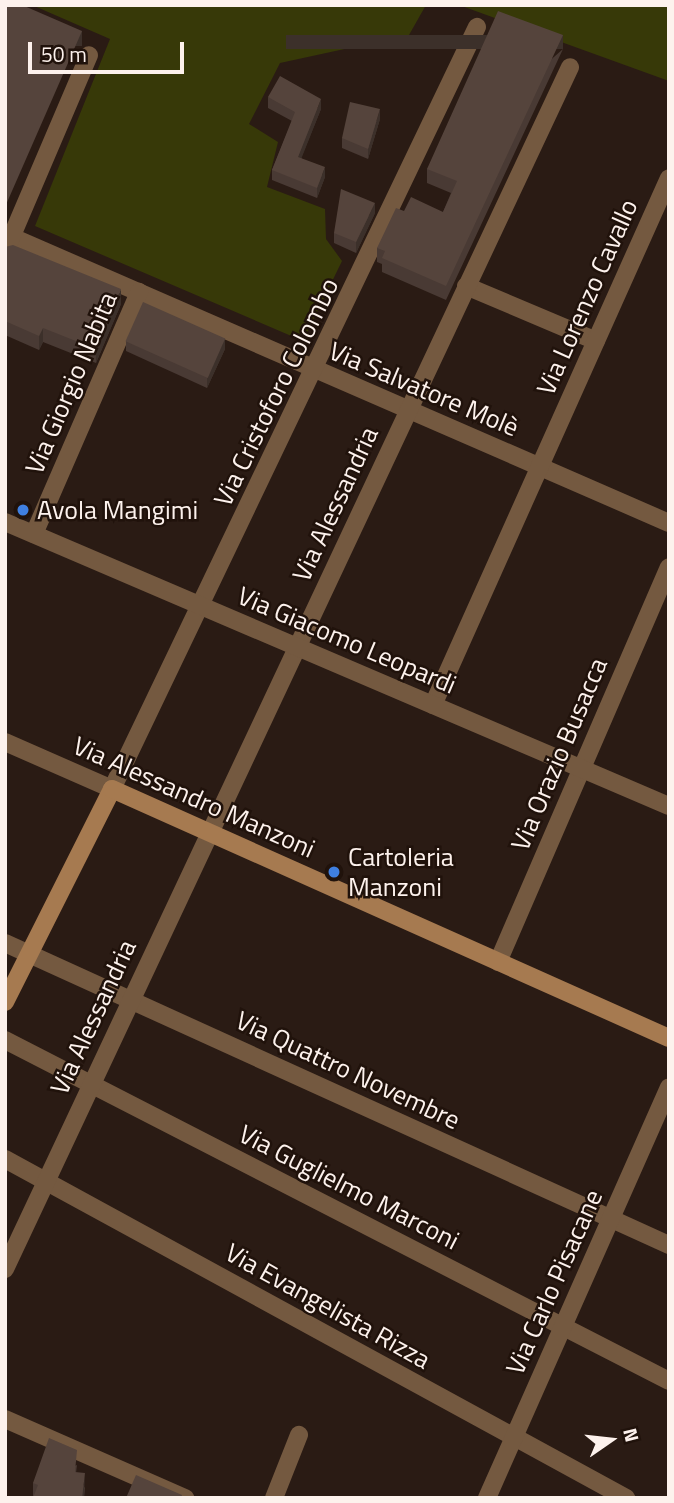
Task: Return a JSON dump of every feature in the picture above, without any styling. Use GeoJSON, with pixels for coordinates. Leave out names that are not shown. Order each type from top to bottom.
{"type":"FeatureCollection","features":[{"type":"Feature","properties":{"kind":"main road","name":"Via Alessandro Manzoni"},"geometry":{"type":"LineString","coordinates":[[112,789],[669,1038]]}},
{"type":"Feature","properties":{"kind":"main road","name":"Via Cristoforo Colombo"},"geometry":{"type":"LineString","coordinates":[[5,1002],[112,789]]}},
{"type":"Feature","properties":{"kind":"street","name":"Via Cristoforo Colombo"},"geometry":{"type":"LineString","coordinates":[[112,789],[316,371],[477,27]]}},
{"type":"Feature","properties":{"kind":"street"},"geometry":{"type":"LineString","coordinates":[[7,241],[89,55]]}},
{"type":"Feature","properties":{"kind":"street","name":"Via Alessandria"},"geometry":{"type":"LineString","coordinates":[[5,1269],[570,67]]}},
{"type":"Feature","properties":{"kind":"street","name":"Via Lorenzo Cavallo"},"geometry":{"type":"LineString","coordinates":[[433,705],[669,178]]}},
{"type":"Feature","properties":{"kind":"street","name":"Via Salvatore Molè"},"geometry":{"type":"LineString","coordinates":[[7,241],[139,292],[669,523]]}},
{"type":"Feature","properties":{"kind":"street"},"geometry":{"type":"LineString","coordinates":[[466,286],[596,341]]}},
{"type":"Feature","properties":{"kind":"street","name":"Via Giorgio Nabita"},"geometry":{"type":"LineString","coordinates":[[34,534],[139,292]]}},
{"type":"Feature","properties":{"kind":"street","name":"Via Giacomo Leopardi"},"geometry":{"type":"LineString","coordinates":[[5,522],[295,650],[433,705],[669,806]]}},
{"type":"Feature","properties":{"kind":"street","name":"Via Orazio Busacca"},"geometry":{"type":"LineString","coordinates":[[498,961],[669,567]]}},
{"type":"Feature","properties":{"kind":"street","name":"Via Alessandro Manzoni"},"geometry":{"type":"LineString","coordinates":[[5,742],[112,789]]}},
{"type":"Feature","properties":{"kind":"street","name":"Via Quattro Novembre"},"geometry":{"type":"LineString","coordinates":[[5,943],[669,1245]]}},
{"type":"Feature","properties":{"kind":"street","name":"Via Guglielmo Marconi"},"geometry":{"type":"LineString","coordinates":[[5,1040],[669,1381]]}},
{"type":"Feature","properties":{"kind":"street","name":"Via Carlo Pisacane"},"geometry":{"type":"LineString","coordinates":[[487,1498],[669,1087]]}},
{"type":"Feature","properties":{"kind":"street","name":"Via Evangelista Rizza"},"geometry":{"type":"LineString","coordinates":[[5,1159],[626,1498]]}},
{"type":"Feature","properties":{"kind":"street"},"geometry":{"type":"LineString","coordinates":[[5,1419],[185,1498]]}},
{"type":"Feature","properties":{"kind":"street"},"geometry":{"type":"LineString","coordinates":[[274,1498],[299,1435]]}},
{"type":"Feature","properties":{"kind":"shaded area"},"geometry":{"type":"Polygon","coordinates":[[[32,5],[426,5],[409,35],[280,63],[249,124],[278,142],[267,187],[325,209],[326,239],[342,261],[303,341],[35,226],[110,39],[32,5]]]}},
{"type":"Feature","properties":{"kind":"shaded area"},"geometry":{"type":"Polygon","coordinates":[[[459,5],[669,5],[669,81],[459,5]]]}},
{"type":"Feature","properties":{"kind":"building"},"geometry":{"type":"Polygon","coordinates":[[[5,5],[22,5],[82,31],[5,207],[5,5]]]}},
{"type":"Feature","properties":{"kind":"building"},"geometry":{"type":"Polygon","coordinates":[[[498,11],[563,35],[446,286],[382,258],[385,251],[377,248],[396,208],[404,211],[411,197],[443,212],[457,181],[427,169],[498,11]]]}},
{"type":"Feature","properties":{"kind":"building"},"geometry":{"type":"Polygon","coordinates":[[[280,76],[321,99],[298,157],[325,167],[317,188],[272,170],[295,112],[268,97],[280,76]]]}},
{"type":"Feature","properties":{"kind":"building"},"geometry":{"type":"Polygon","coordinates":[[[350,102],[380,109],[368,149],[342,138],[350,102]]]}},
{"type":"Feature","properties":{"kind":"building"},"geometry":{"type":"Polygon","coordinates":[[[341,189],[375,203],[356,242],[334,233],[341,189]]]}},
{"type":"Feature","properties":{"kind":"building"},"geometry":{"type":"Polygon","coordinates":[[[13,245],[121,289],[96,349],[43,328],[39,336],[5,321],[5,247],[13,245]]]}},
{"type":"Feature","properties":{"kind":"building"},"geometry":{"type":"Polygon","coordinates":[[[143,302],[225,339],[208,378],[126,341],[143,302]]]}},
{"type":"Feature","properties":{"kind":"building"},"geometry":{"type":"Polygon","coordinates":[[[49,1438],[77,1450],[75,1472],[85,1473],[82,1498],[33,1498],[38,1485],[33,1483],[49,1438]]]}},
{"type":"Feature","properties":{"kind":"building"},"geometry":{"type":"Polygon","coordinates":[[[136,1475],[182,1495],[181,1498],[126,1498],[136,1475]]]}},
{"type":"Feature","properties":{"kind":"place","name":"Avola Mangimi"},"geometry":{"type":"Point","coordinates":[23,510]}},
{"type":"Feature","properties":{"kind":"place","name":"Cartoleria Manzoni"},"geometry":{"type":"Point","coordinates":[334,872]}}]}
